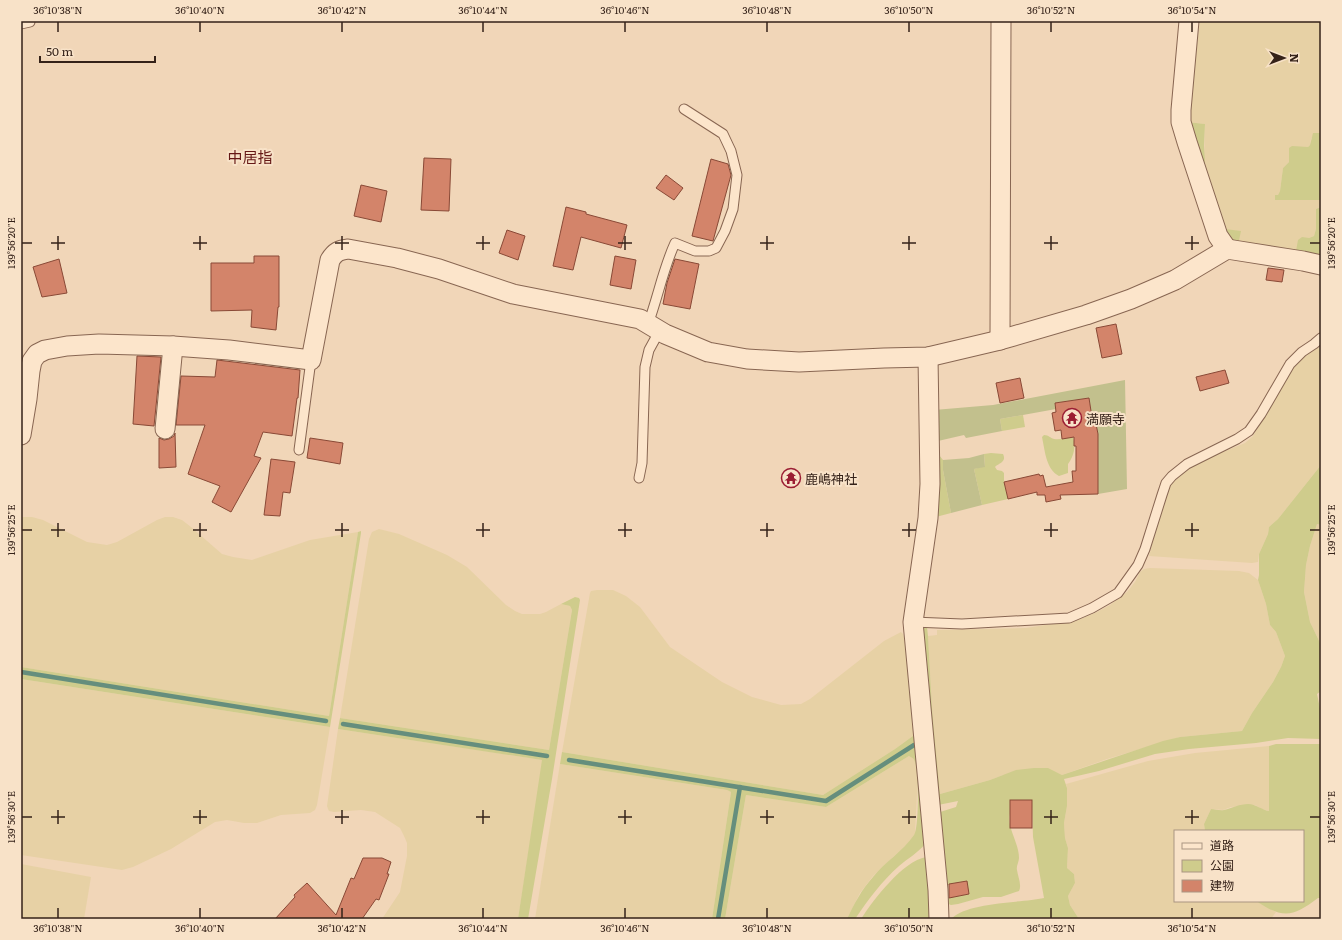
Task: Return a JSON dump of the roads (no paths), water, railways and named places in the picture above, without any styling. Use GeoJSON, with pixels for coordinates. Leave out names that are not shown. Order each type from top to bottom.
{"type":"FeatureCollection","features":[{"type":"Feature","properties":{"kind":"street"},"geometry":{"type":"LineString","coordinates":[[1000,340],[1001,21]]}},
{"type":"Feature","properties":{"kind":"street"},"geometry":{"type":"LineString","coordinates":[[1190,21],[1181,122],[1186,142],[1218,236],[1227,249]]}},
{"type":"Feature","properties":{"kind":"street"},"geometry":{"type":"LineString","coordinates":[[21,435],[32,361],[37,354],[45,350],[67,346],[100,344],[174,346],[229,350],[311,360],[330,260],[334,253],[341,250],[397,258],[439,269],[514,294],[640,319],[708,352],[754,359],[799,362],[928,357],[1000,340],[1086,315],[1138,296],[1175,280],[1227,249],[1321,265]]}},
{"type":"Feature","properties":{"kind":"street"},"geometry":{"type":"LineString","coordinates":[[164,429],[174,346]]}},
{"type":"Feature","properties":{"kind":"street"},"geometry":{"type":"LineString","coordinates":[[928,357],[930,484],[928,518],[913,622],[938,890],[939,919]]}},
{"type":"Feature","properties":{"kind":"lane"},"geometry":{"type":"LineString","coordinates":[[639,478],[642,463],[645,367],[654,327],[656,304],[667,261],[674,243],[696,251],[709,251],[716,248],[725,231],[734,208],[737,175],[731,151],[723,134],[684,109]]}},
{"type":"Feature","properties":{"kind":"lane"},"geometry":{"type":"LineString","coordinates":[[913,622],[962,624],[1069,618],[1092,608],[1118,593],[1138,565],[1145,549],[1166,483],[1186,464],[1237,440],[1249,431],[1261,414],[1290,364],[1302,352],[1321,338]]}},
{"type":"Feature","properties":{"kind":"lane"},"geometry":{"type":"LineString","coordinates":[[298,450],[311,360]]}},
{"type":"Feature","properties":{"kind":"waterway"},"geometry":{"type":"LineString","coordinates":[[21,672],[326,721]]}},
{"type":"Feature","properties":{"kind":"waterway"},"geometry":{"type":"LineString","coordinates":[[343,724],[547,756]]}},
{"type":"Feature","properties":{"kind":"waterway"},"geometry":{"type":"LineString","coordinates":[[569,760],[826,801],[914,745]]}},
{"type":"Feature","properties":{"kind":"waterway"},"geometry":{"type":"LineString","coordinates":[[718,919],[740,787]]}},
{"type":"Feature","properties":{"kind":"place","name":"満願寺"},"geometry":{"type":"Point","coordinates":[1072,418]}},
{"type":"Feature","properties":{"kind":"place","name":"鹿嶋神社"},"geometry":{"type":"Point","coordinates":[791,478]}},
{"type":"Feature","properties":{"kind":"district","name":"中居指"},"geometry":{"type":"Point","coordinates":[250,156]}}]}
